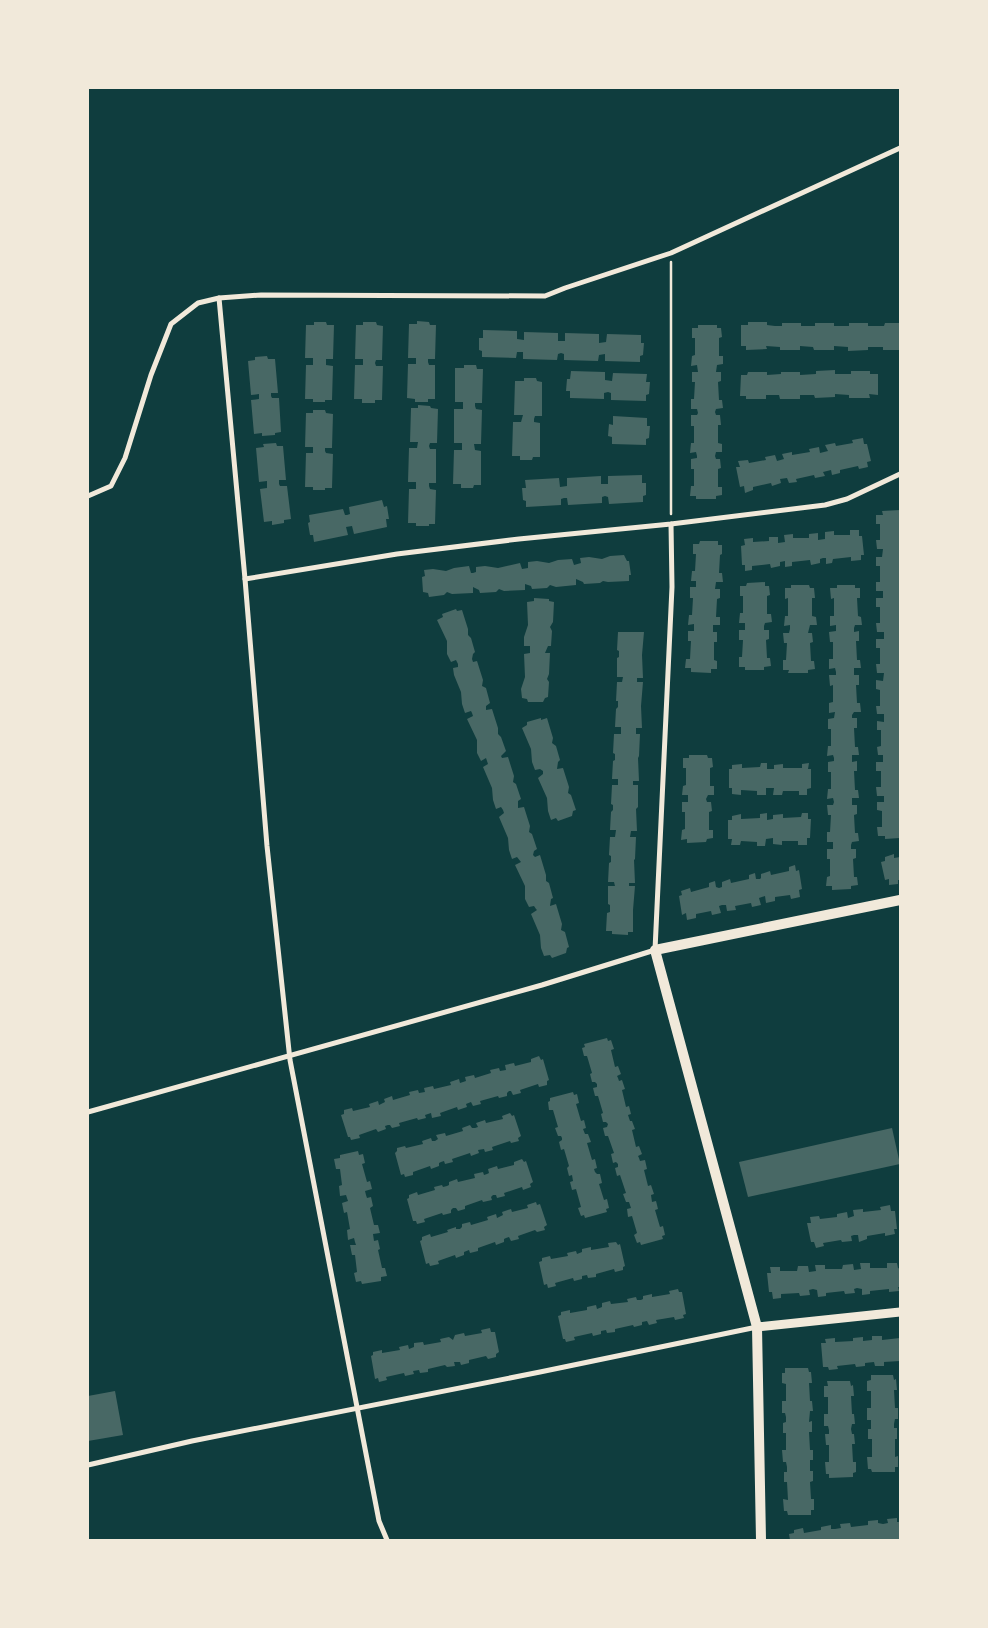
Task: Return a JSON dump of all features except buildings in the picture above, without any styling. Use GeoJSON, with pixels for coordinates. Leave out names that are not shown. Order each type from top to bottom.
{"type":"FeatureCollection","features":[{"type":"Feature","properties":{"kind":"main road"},"geometry":{"type":"LineString","coordinates":[[761,1540],[757,1327],[655,950],[900,900]]}},
{"type":"Feature","properties":{"kind":"street"},"geometry":{"type":"LineString","coordinates":[[88,496],[111,486],[125,458],[151,375],[172,324],[198,303],[219,298],[261,294],[545,296],[671,253],[900,148]]}},
{"type":"Feature","properties":{"kind":"street"},"geometry":{"type":"LineString","coordinates":[[219,298],[246,579],[267,846],[290,1055],[380,1521],[387,1540]]}},
{"type":"Feature","properties":{"kind":"street"},"geometry":{"type":"LineString","coordinates":[[246,579],[397,554],[519,539],[671,524],[839,502],[900,474]]}},
{"type":"Feature","properties":{"kind":"street"},"geometry":{"type":"LineString","coordinates":[[88,1112],[542,985],[655,950],[672,587],[671,524]]}},
{"type":"Feature","properties":{"kind":"street"},"geometry":{"type":"LineString","coordinates":[[88,1465],[192,1441],[757,1327],[900,1312]]}},
{"type":"Feature","properties":{"kind":"path"},"geometry":{"type":"LineString","coordinates":[[671,253],[671,524]]}}]}
